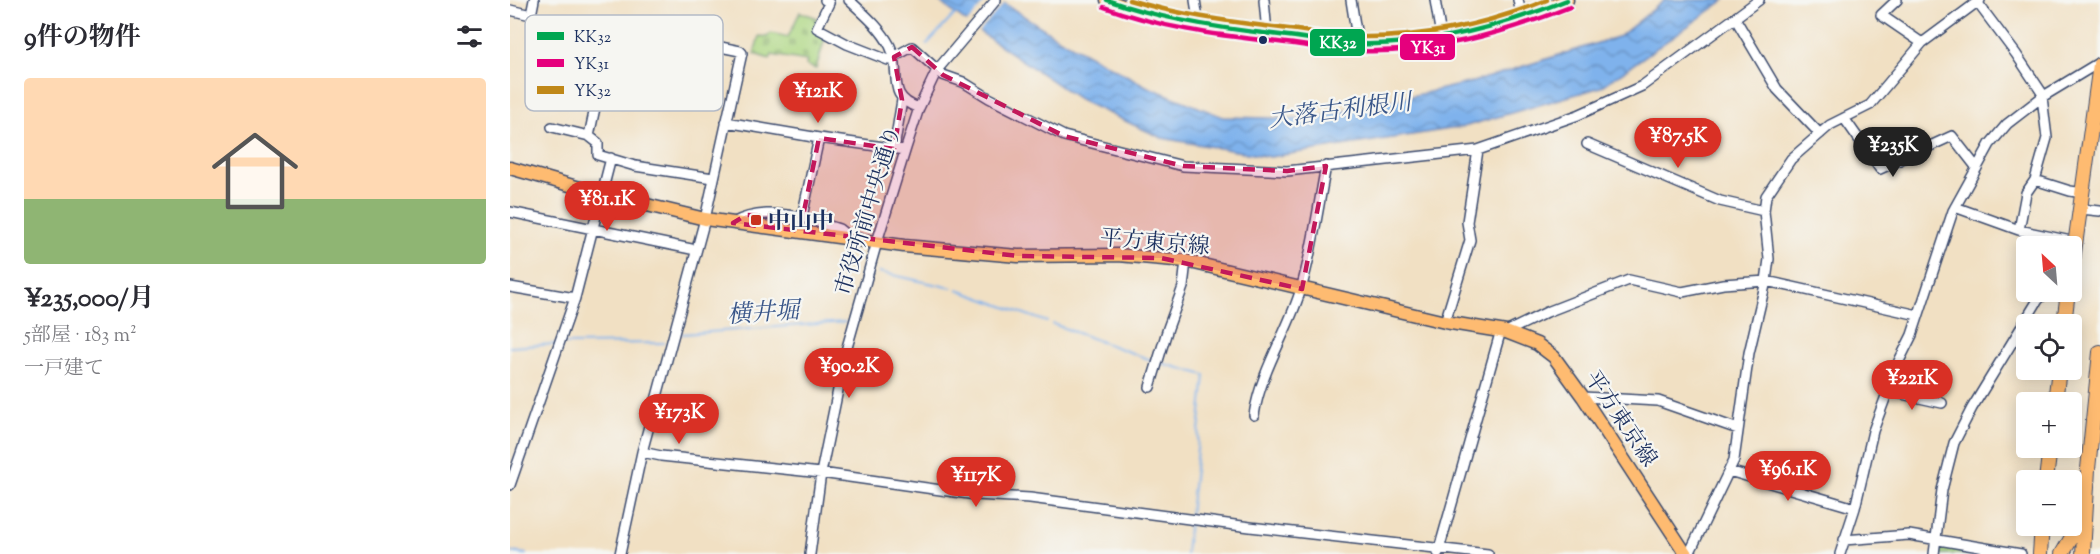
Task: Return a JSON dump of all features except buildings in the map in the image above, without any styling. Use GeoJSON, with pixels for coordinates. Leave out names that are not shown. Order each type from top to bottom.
{"type":"FeatureCollection","features":[{"type":"Feature","properties":{"kind":"highway"},"geometry":{"type":"LineString","coordinates":[[2077,236],[2100,63]]}},
{"type":"Feature","properties":{"kind":"highway"},"geometry":{"type":"LineString","coordinates":[[2083,554],[2086,483],[2097,407],[2100,352]]}},
{"type":"Feature","properties":{"kind":"highway"},"geometry":{"type":"LineString","coordinates":[[2062,554],[2076,530],[2086,483]]}},
{"type":"Feature","properties":{"kind":"highway"},"geometry":{"type":"LineString","coordinates":[[2040,554],[2041,536]]}},
{"type":"Feature","properties":{"kind":"main road"},"geometry":{"type":"LineString","coordinates":[[1107,0],[1142,13],[1199,25],[1358,44],[1392,44],[1441,36],[1521,18],[1567,0]]}},
{"type":"Feature","properties":{"kind":"main road","name":"平方東京線"},"geometry":{"type":"LineString","coordinates":[[510,168],[601,194],[705,219],[877,242],[1018,256],[1118,255],[1186,261],[1445,322],[1503,331],[1537,344],[1554,357],[1688,554]]}},
{"type":"Feature","properties":{"kind":"street"},"geometry":{"type":"LineString","coordinates":[[510,10],[531,15],[534,0]]}},
{"type":"Feature","properties":{"kind":"street"},"geometry":{"type":"LineString","coordinates":[[825,0],[829,3],[817,28],[847,44],[888,60],[912,47],[943,75],[963,82],[989,98],[1064,136],[1184,166],[1287,171],[1478,150],[1578,115],[1642,86],[1759,0]]}},
{"type":"Feature","properties":{"kind":"street"},"geometry":{"type":"LineString","coordinates":[[849,0],[877,26],[891,47],[897,90],[902,100],[920,108]]}},
{"type":"Feature","properties":{"kind":"street","name":"市役所前中央通り"},"geometry":{"type":"LineString","coordinates":[[810,554],[820,473],[846,351],[905,150],[937,70],[996,0]]}},
{"type":"Feature","properties":{"kind":"street"},"geometry":{"type":"LineString","coordinates":[[1140,0],[1142,13]]}},
{"type":"Feature","properties":{"kind":"street"},"geometry":{"type":"LineString","coordinates":[[1195,0],[1199,25]]}},
{"type":"Feature","properties":{"kind":"street"},"geometry":{"type":"LineString","coordinates":[[1264,0],[1267,33]]}},
{"type":"Feature","properties":{"kind":"street"},"geometry":{"type":"LineString","coordinates":[[1351,0],[1358,44]]}},
{"type":"Feature","properties":{"kind":"street"},"geometry":{"type":"LineString","coordinates":[[1435,0],[1441,36]]}},
{"type":"Feature","properties":{"kind":"street"},"geometry":{"type":"LineString","coordinates":[[1518,0],[1521,18]]}},
{"type":"Feature","properties":{"kind":"street"},"geometry":{"type":"LineString","coordinates":[[1897,0],[1881,15],[1922,43]]}},
{"type":"Feature","properties":{"kind":"street"},"geometry":{"type":"LineString","coordinates":[[1688,554],[1734,460],[1749,353],[1770,259],[1764,211],[1766,196],[1791,159],[1830,125],[1870,105],[1922,43],[1979,1],[2043,97],[2048,138],[2035,180],[2026,193],[2019,230]]}},
{"type":"Feature","properties":{"kind":"street"},"geometry":{"type":"LineString","coordinates":[[1735,18],[1777,89],[1820,134]]}},
{"type":"Feature","properties":{"kind":"street"},"geometry":{"type":"LineString","coordinates":[[620,554],[642,452],[705,219],[742,53],[723,47]]}},
{"type":"Feature","properties":{"kind":"street"},"geometry":{"type":"LineString","coordinates":[[1840,554],[1855,507],[1873,431],[1899,361],[1912,335],[1955,207],[1990,144],[2007,124],[2043,97],[2100,63]]}},
{"type":"Feature","properties":{"kind":"street"},"geometry":{"type":"LineString","coordinates":[[894,149],[902,100]]}},
{"type":"Feature","properties":{"kind":"street"},"geometry":{"type":"LineString","coordinates":[[590,136],[595,111]]}},
{"type":"Feature","properties":{"kind":"street"},"geometry":{"type":"LineString","coordinates":[[1844,118],[1880,169],[1952,136],[1977,168]]}},
{"type":"Feature","properties":{"kind":"street"},"geometry":{"type":"LineString","coordinates":[[726,122],[905,150]]}},
{"type":"Feature","properties":{"kind":"street"},"geometry":{"type":"LineString","coordinates":[[552,127],[590,136],[598,143],[598,154],[635,166],[713,178]]}},
{"type":"Feature","properties":{"kind":"street"},"geometry":{"type":"LineString","coordinates":[[802,217],[819,138]]}},
{"type":"Feature","properties":{"kind":"street"},"geometry":{"type":"LineString","coordinates":[[1587,144],[1720,201],[1764,211]]}},
{"type":"Feature","properties":{"kind":"street"},"geometry":{"type":"LineString","coordinates":[[1445,322],[1470,240],[1467,222],[1478,150]]}},
{"type":"Feature","properties":{"kind":"street"},"geometry":{"type":"LineString","coordinates":[[510,485],[575,298],[611,158]]}},
{"type":"Feature","properties":{"kind":"street"},"geometry":{"type":"LineString","coordinates":[[1254,415],[1257,396],[1302,289],[1326,166]]}},
{"type":"Feature","properties":{"kind":"street"},"geometry":{"type":"LineString","coordinates":[[2035,180],[2083,193]]}},
{"type":"Feature","properties":{"kind":"street"},"geometry":{"type":"LineString","coordinates":[[1955,207],[2019,230],[2048,236]]}},
{"type":"Feature","properties":{"kind":"street"},"geometry":{"type":"LineString","coordinates":[[2081,209],[2100,211]]}},
{"type":"Feature","properties":{"kind":"street"},"geometry":{"type":"LineString","coordinates":[[510,212],[696,250]]}},
{"type":"Feature","properties":{"kind":"street"},"geometry":{"type":"LineString","coordinates":[[733,222],[746,216],[772,214],[802,217],[839,229],[849,237]]}},
{"type":"Feature","properties":{"kind":"street"},"geometry":{"type":"LineString","coordinates":[[1150,387],[1183,287],[1186,261]]}},
{"type":"Feature","properties":{"kind":"street"},"geometry":{"type":"LineString","coordinates":[[1438,551],[1503,331],[1629,279],[1682,292],[1723,284],[1766,281],[1918,315]]}},
{"type":"Feature","properties":{"kind":"street"},"geometry":{"type":"LineString","coordinates":[[510,286],[575,298]]}},
{"type":"Feature","properties":{"kind":"street"},"geometry":{"type":"LineString","coordinates":[[1934,554],[1942,490],[1954,443],[1972,408],[2037,302]]}},
{"type":"Feature","properties":{"kind":"street"},"geometry":{"type":"LineString","coordinates":[[1888,392],[1942,403]]}},
{"type":"Feature","properties":{"kind":"street"},"geometry":{"type":"LineString","coordinates":[[1583,397],[1658,401],[1738,429]]}},
{"type":"Feature","properties":{"kind":"street"},"geometry":{"type":"LineString","coordinates":[[642,452],[820,473],[976,495],[1030,498],[1438,551],[1488,554]]}},
{"type":"Feature","properties":{"kind":"street"},"geometry":{"type":"LineString","coordinates":[[1729,471],[1855,507]]}},
{"type":"Feature","properties":{"kind":"street"},"geometry":{"type":"LineString","coordinates":[[1844,540],[1909,535],[2021,554]]}},
{"type":"Feature","properties":{"kind":"highlighted area"},"geometry":{"type":"Polygon","coordinates":[[[912,47],[943,75],[1064,136],[1183,166],[1287,171],[1326,166],[1302,289],[1161,258],[1018,256],[733,223],[746,215],[803,216],[819,138],[894,149],[902,100],[894,57],[912,47]]]}},
{"type":"Feature","properties":{"kind":"green space"},"geometry":{"type":"Polygon","coordinates":[[[800,12],[818,18],[814,30],[825,38],[816,69],[806,65],[807,61],[772,55],[770,59],[754,54],[759,36],[767,37],[771,33],[788,37],[800,12]]]}},
{"type":"Feature","properties":{"kind":"green space"},"geometry":{"type":"Polygon","coordinates":[[[1941,544],[1994,554],[1940,554],[1941,544]]]}},
{"type":"Feature","properties":{"kind":"water"},"geometry":{"type":"Polygon","coordinates":[[[937,0],[999,0],[1058,38],[1148,87],[1223,117],[1310,119],[1473,82],[1620,36],[1665,0],[1725,0],[1601,87],[1463,127],[1270,157],[1162,138],[1082,101],[974,28],[937,0]]]}},
{"type":"Feature","properties":{"kind":"pier"},"geometry":{"type":"Polygon","coordinates":[[[987,0],[1006,1],[977,34],[965,25],[987,0]]]}},
{"type":"Feature","properties":{"kind":"waterway"},"geometry":{"type":"LineString","coordinates":[[927,44],[956,13]]}},
{"type":"Feature","properties":{"kind":"waterway"},"geometry":{"type":"LineString","coordinates":[[879,272],[952,288]]}},
{"type":"Feature","properties":{"kind":"waterway"},"geometry":{"type":"LineString","coordinates":[[958,290],[1047,322]]}},
{"type":"Feature","properties":{"kind":"waterway","name":"横井堀"},"geometry":{"type":"LineString","coordinates":[[682,334],[845,322]]}},
{"type":"Feature","properties":{"kind":"waterway"},"geometry":{"type":"LineString","coordinates":[[1053,324],[1154,361]]}},
{"type":"Feature","properties":{"kind":"waterway","name":"横井堀"},"geometry":{"type":"LineString","coordinates":[[566,344],[664,343]]}},
{"type":"Feature","properties":{"kind":"waterway","name":"横井堀"},"geometry":{"type":"LineString","coordinates":[[510,347],[555,344]]}},
{"type":"Feature","properties":{"kind":"waterway"},"geometry":{"type":"LineString","coordinates":[[1161,363],[1205,375],[1190,515]]}},
{"type":"Feature","properties":{"kind":"waterway"},"geometry":{"type":"LineString","coordinates":[[1186,554],[1189,523]]}},
{"type":"Feature","properties":{"kind":"waterway"},"geometry":{"type":"LineString","coordinates":[[510,552],[526,554]]}},
{"type":"Feature","properties":{"kind":"transit line","name":"KK32"},"geometry":{"type":"LineString","coordinates":[[1107,0],[1168,18],[1209,26],[1358,44],[1412,42],[1465,33],[1517,19],[1567,0]]}},
{"type":"Feature","properties":{"kind":"transit line","name":"YK32"},"geometry":{"type":"LineString","coordinates":[[1129,0],[1218,20],[1359,37],[1407,35],[1455,28],[1502,16],[1547,0]]}},
{"type":"Feature","properties":{"kind":"transit line","name":"YK31"},"geometry":{"type":"LineString","coordinates":[[1104,7],[1145,20],[1207,33],[1356,51],[1438,46],[1492,34],[1570,7]]}},
{"type":"Feature","properties":{"kind":"place","name":"中山中"},"geometry":{"type":"Point","coordinates":[756,220]}},
{"type":"Feature","properties":{"kind":"water label","name":"大落古利根川"},"geometry":{"type":"Point","coordinates":[1340,110]}}]}
